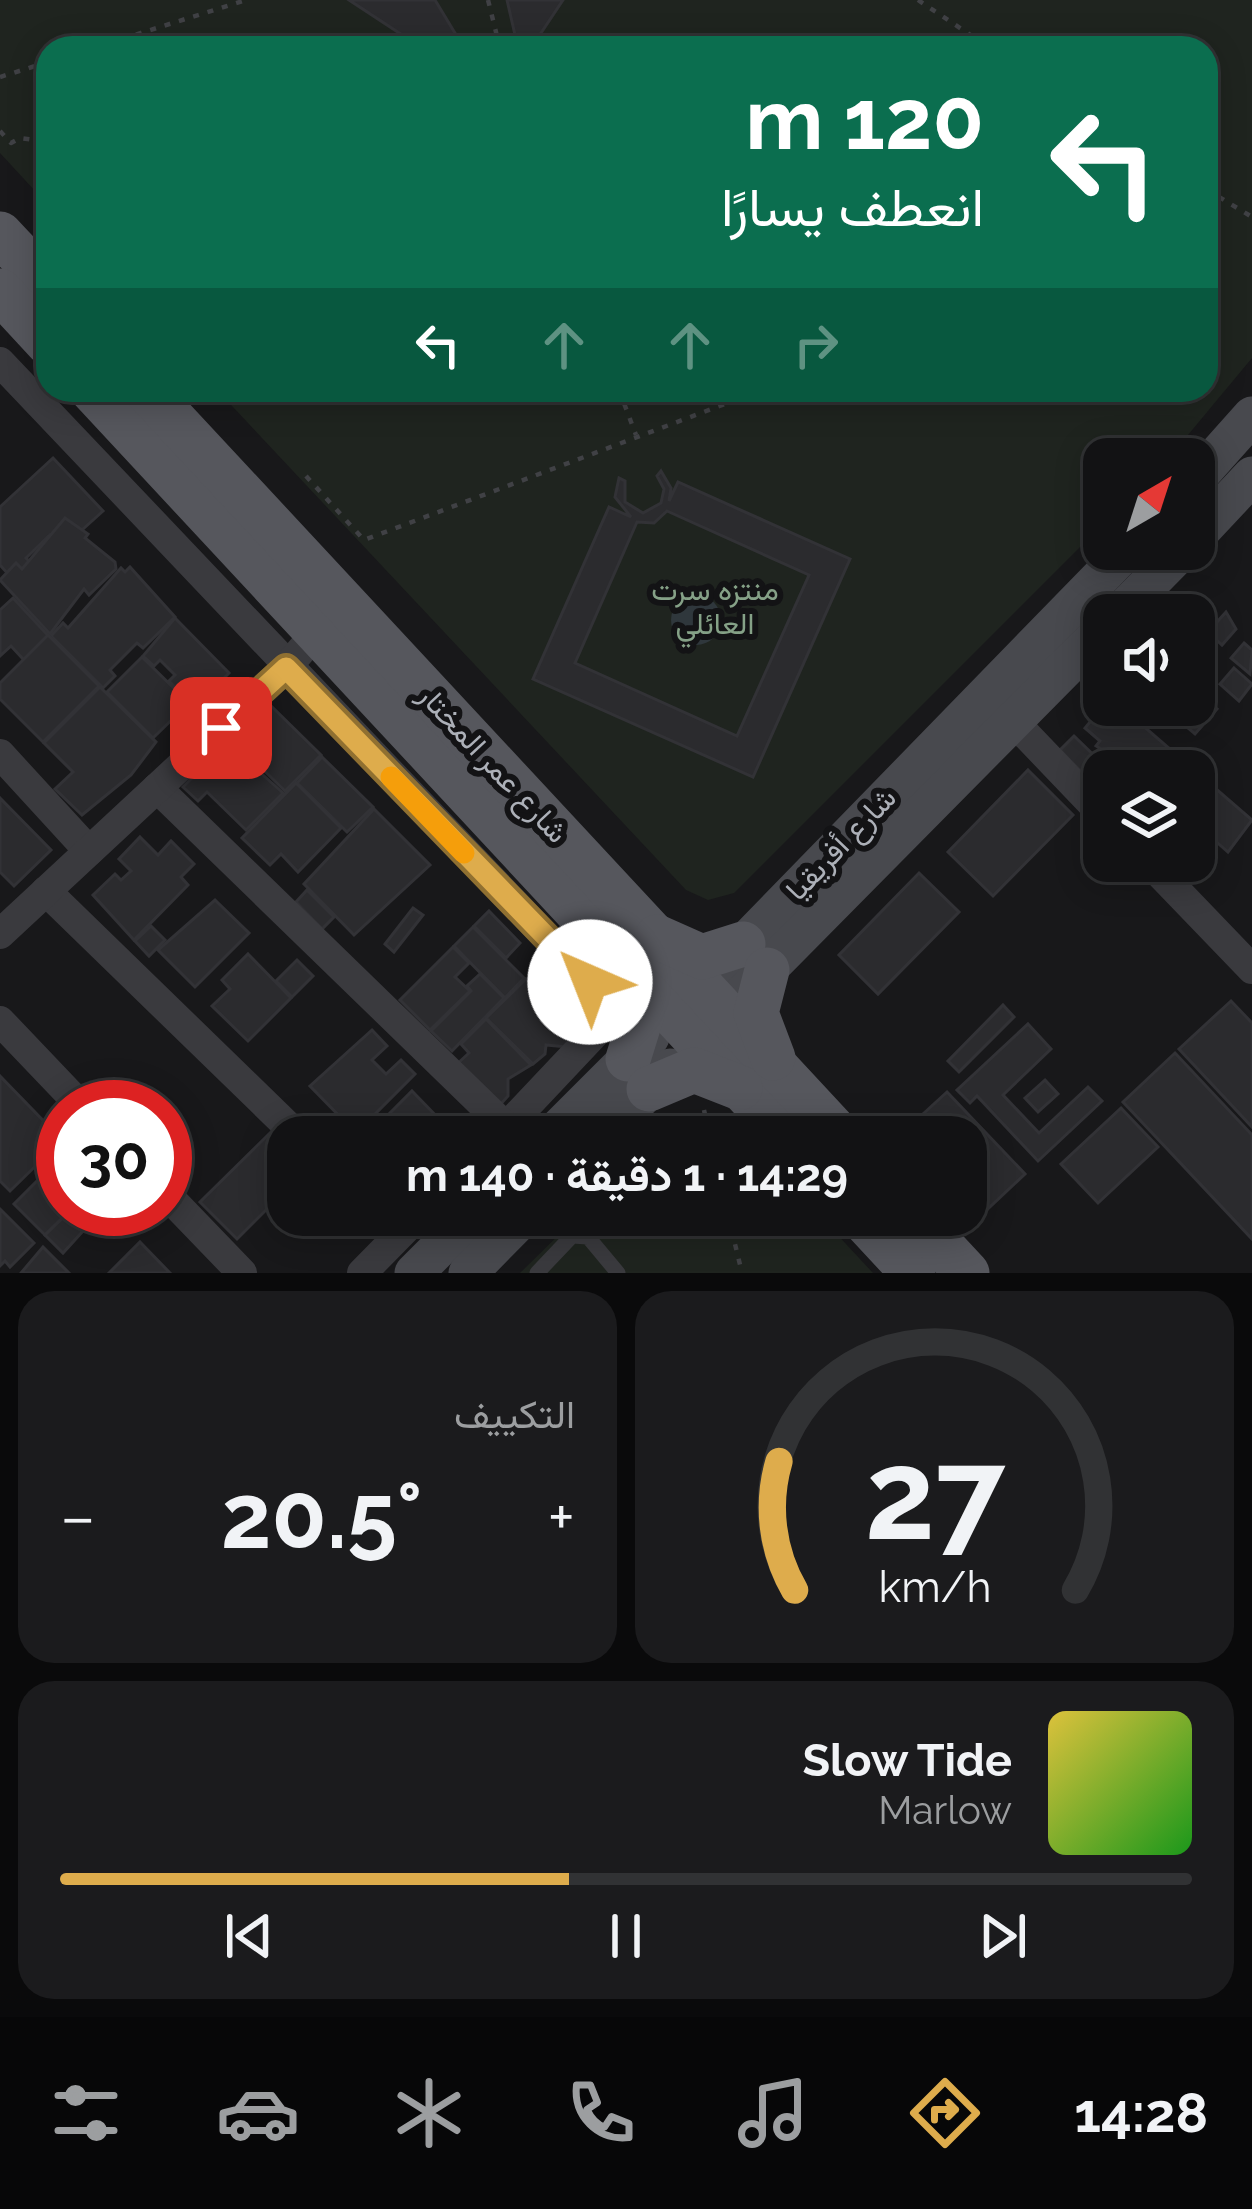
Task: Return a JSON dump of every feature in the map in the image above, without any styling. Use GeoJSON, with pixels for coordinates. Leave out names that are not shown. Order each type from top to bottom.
{"type":"FeatureCollection","features":[{"type":"Feature","properties":{"kind":"main road"},"geometry":{"type":"LineString","coordinates":[[0,233],[36,272]]}},
{"type":"Feature","properties":{"kind":"main road"},"geometry":{"type":"LineString","coordinates":[[0,292],[36,330]]}},
{"type":"Feature","properties":{"kind":"main road"},"geometry":{"type":"LineString","coordinates":[[103,402],[629,968],[699,1014],[762,1082],[811,1116]]}},
{"type":"Feature","properties":{"kind":"main road","name":"شارع عمر المختار"},"geometry":{"type":"LineString","coordinates":[[157,402],[640,922],[699,1014]]}},
{"type":"Feature","properties":{"kind":"main road"},"geometry":{"type":"LineString","coordinates":[[640,922],[662,940],[702,957],[755,957],[762,1082],[777,1116]]}},
{"type":"Feature","properties":{"kind":"main road"},"geometry":{"type":"LineString","coordinates":[[629,968],[642,1014],[639,1074],[694,1070],[762,1082]]}},
{"type":"Feature","properties":{"kind":"main road"},"geometry":{"type":"LineString","coordinates":[[880,1236],[914,1273]]}},
{"type":"Feature","properties":{"kind":"main road"},"geometry":{"type":"LineString","coordinates":[[933,1236],[967,1273]]}},
{"type":"Feature","properties":{"kind":"street"},"geometry":{"type":"LineString","coordinates":[[0,362],[36,401]]}},
{"type":"Feature","properties":{"kind":"street"},"geometry":{"type":"LineString","coordinates":[[37,402],[590,982],[598,1007],[597,1030],[516,1116]]}},
{"type":"Feature","properties":{"kind":"street"},"geometry":{"type":"LineString","coordinates":[[1215,458],[1252,416]]}},
{"type":"Feature","properties":{"kind":"street"},"geometry":{"type":"LineString","coordinates":[[1215,516],[1252,476]]}},
{"type":"Feature","properties":{"kind":"street","name":"شارع أفريقيا"},"geometry":{"type":"LineString","coordinates":[[580,1116],[639,1074],[755,957],[1109,570]]}},
{"type":"Feature","properties":{"kind":"street"},"geometry":{"type":"LineString","coordinates":[[1139,594],[1162,570]]}},
{"type":"Feature","properties":{"kind":"street"},"geometry":{"type":"LineString","coordinates":[[0,934],[286,668],[317,632]]}},
{"type":"Feature","properties":{"kind":"street","name":"شارع أفريقيا"},"geometry":{"type":"LineString","coordinates":[[755,957],[1013,721],[1083,650]]}},
{"type":"Feature","properties":{"kind":"street"},"geometry":{"type":"LineString","coordinates":[[1013,721],[1083,794]]}},
{"type":"Feature","properties":{"kind":"street"},"geometry":{"type":"LineString","coordinates":[[0,754],[89,851]]}},
{"type":"Feature","properties":{"kind":"street"},"geometry":{"type":"LineString","coordinates":[[157,788],[485,1116]]}},
{"type":"Feature","properties":{"kind":"street"},"geometry":{"type":"LineString","coordinates":[[1168,882],[1252,969]]}},
{"type":"Feature","properties":{"kind":"street"},"geometry":{"type":"LineString","coordinates":[[46,891],[277,1116]]}},
{"type":"Feature","properties":{"kind":"street"},"geometry":{"type":"LineString","coordinates":[[0,1021],[56,1080]]}},
{"type":"Feature","properties":{"kind":"street","name":"شارع أفريقيا"},"geometry":{"type":"LineString","coordinates":[[614,1116],[639,1074]]}},
{"type":"Feature","properties":{"kind":"street"},"geometry":{"type":"LineString","coordinates":[[192,1221],[242,1273]]}},
{"type":"Feature","properties":{"kind":"street"},"geometry":{"type":"LineString","coordinates":[[362,1273],[389,1236]]}},
{"type":"Feature","properties":{"kind":"street"},"geometry":{"type":"LineString","coordinates":[[414,1273],[451,1236]]}},
{"type":"Feature","properties":{"kind":"street"},"geometry":{"type":"LineString","coordinates":[[468,1273],[504,1236]]}},
{"type":"Feature","properties":{"kind":"lane"},"geometry":{"type":"LineString","coordinates":[[537,1273],[572,1237],[588,1237],[617,1273]]}},
{"type":"Feature","properties":{"kind":"path"},"geometry":{"type":"LineString","coordinates":[[131,36],[246,0]]}},
{"type":"Feature","properties":{"kind":"path"},"geometry":{"type":"LineString","coordinates":[[488,0],[497,36]]}},
{"type":"Feature","properties":{"kind":"path"},"geometry":{"type":"LineString","coordinates":[[918,0],[972,36]]}},
{"type":"Feature","properties":{"kind":"path"},"geometry":{"type":"LineString","coordinates":[[0,77],[36,66]]}},
{"type":"Feature","properties":{"kind":"path"},"geometry":{"type":"LineString","coordinates":[[0,131],[11,143],[20,138],[36,142]]}},
{"type":"Feature","properties":{"kind":"path"},"geometry":{"type":"LineString","coordinates":[[1218,196],[1252,217]]}},
{"type":"Feature","properties":{"kind":"path"},"geometry":{"type":"LineString","coordinates":[[624,402],[637,437]]}},
{"type":"Feature","properties":{"kind":"path"},"geometry":{"type":"LineString","coordinates":[[306,476],[364,539],[730,402]]}},
{"type":"Feature","properties":{"kind":"path"},"geometry":{"type":"LineString","coordinates":[[733,1236],[742,1273]]}},
{"type":"Feature","properties":{"kind":"green space","name":"منتزه سرت العائلي"},"geometry":{"type":"Polygon","coordinates":[[[0,0],[1252,0],[1252,358],[1218,399],[1218,36],[36,36],[36,192],[0,153],[0,0]]]}},
{"type":"Feature","properties":{"kind":"green space","name":"منتزه سرت العائلي"},"geometry":{"type":"Polygon","coordinates":[[[228,402],[1215,402],[1185,438],[1083,438],[1083,544],[734,893],[708,900],[686,890],[228,402]]]}},
{"type":"Feature","properties":{"kind":"green space"},"geometry":{"type":"Polygon","coordinates":[[[558,1236],[839,1236],[873,1273],[520,1273],[558,1236]]]}},
{"type":"Feature","properties":{"kind":"shaded area"},"geometry":{"type":"Polygon","coordinates":[[[696,595],[713,603],[721,620],[713,637],[696,645],[679,637],[671,620],[679,603],[696,595]]]}},
{"type":"Feature","properties":{"kind":"building"},"geometry":{"type":"Polygon","coordinates":[[[349,0],[435,0],[457,36],[404,36],[349,0]]]}},
{"type":"Feature","properties":{"kind":"building"},"geometry":{"type":"Polygon","coordinates":[[[507,0],[563,0],[539,36],[515,36],[507,0]]]}},
{"type":"Feature","properties":{"kind":"building"},"geometry":{"type":"Polygon","coordinates":[[[53,458],[103,511],[62,548],[50,535],[26,558],[37,570],[19,586],[0,565],[0,507],[53,458]]]}},
{"type":"Feature","properties":{"kind":"building"},"geometry":{"type":"Polygon","coordinates":[[[661,471],[671,488],[669,501],[678,482],[850,559],[753,777],[533,679],[609,507],[631,517],[615,497],[619,478],[625,481],[625,502],[643,513],[661,503],[664,489],[657,476],[661,471]],[[667,511],[654,523],[637,522],[575,663],[737,736],[809,575],[667,511]]]}},
{"type":"Feature","properties":{"kind":"building"},"geometry":{"type":"Polygon","coordinates":[[[65,518],[88,534],[85,538],[115,562],[116,569],[89,595],[84,589],[50,634],[0,580],[16,563],[22,569],[65,518]]]}},
{"type":"Feature","properties":{"kind":"building"},"geometry":{"type":"Polygon","coordinates":[[[130,567],[175,617],[143,648],[137,643],[110,670],[115,676],[103,688],[51,636],[63,623],[68,628],[121,568],[125,572],[130,567]]]}},
{"type":"Feature","properties":{"kind":"building"},"geometry":{"type":"Polygon","coordinates":[[[13,598],[55,643],[43,654],[37,647],[24,660],[11,646],[0,656],[0,610],[13,598]]]}},
{"type":"Feature","properties":{"kind":"building"},"geometry":{"type":"Polygon","coordinates":[[[1226,612],[1236,629],[1222,645],[1215,638],[1215,624],[1226,612]]]}},
{"type":"Feature","properties":{"kind":"building"},"geometry":{"type":"Polygon","coordinates":[[[175,618],[229,673],[207,695],[202,690],[189,702],[169,681],[175,675],[160,660],[154,666],[143,656],[175,618]]]}},
{"type":"Feature","properties":{"kind":"building"},"geometry":{"type":"Polygon","coordinates":[[[48,635],[99,686],[43,742],[0,699],[0,683],[48,635]]]}},
{"type":"Feature","properties":{"kind":"building"},"geometry":{"type":"Polygon","coordinates":[[[1244,643],[1252,650],[1250,674],[1231,658],[1244,643]]]}},
{"type":"Feature","properties":{"kind":"building"},"geometry":{"type":"Polygon","coordinates":[[[142,657],[189,703],[153,738],[107,692],[142,657]]]}},
{"type":"Feature","properties":{"kind":"building"},"geometry":{"type":"Polygon","coordinates":[[[1234,668],[1252,684],[1239,701],[1220,684],[1234,668]]]}},
{"type":"Feature","properties":{"kind":"building"},"geometry":{"type":"Polygon","coordinates":[[[100,687],[156,742],[131,775],[82,815],[55,789],[73,772],[44,743],[100,687]]]}},
{"type":"Feature","properties":{"kind":"building"},"geometry":{"type":"Polygon","coordinates":[[[263,698],[321,755],[285,791],[227,734],[263,698]]]}},
{"type":"Feature","properties":{"kind":"building"},"geometry":{"type":"Polygon","coordinates":[[[1143,726],[1171,750],[1102,750],[1096,746],[1100,741],[1085,728],[1143,726]]]}},
{"type":"Feature","properties":{"kind":"building"},"geometry":{"type":"Polygon","coordinates":[[[1074,736],[1088,750],[1083,750],[1083,774],[1060,750],[1074,736]]]}},
{"type":"Feature","properties":{"kind":"building"},"geometry":{"type":"Polygon","coordinates":[[[236,751],[283,793],[246,830],[207,792],[198,801],[183,787],[202,768],[211,776],[236,751]]]}},
{"type":"Feature","properties":{"kind":"building"},"geometry":{"type":"Polygon","coordinates":[[[322,757],[373,807],[347,832],[297,783],[322,757]]]}},
{"type":"Feature","properties":{"kind":"building"},"geometry":{"type":"Polygon","coordinates":[[[1028,770],[1073,815],[993,896],[948,852],[1028,770]]]}},
{"type":"Feature","properties":{"kind":"building"},"geometry":{"type":"Polygon","coordinates":[[[296,783],[341,828],[298,872],[281,854],[270,865],[242,838],[296,783]]]}},
{"type":"Feature","properties":{"kind":"building"},"geometry":{"type":"Polygon","coordinates":[[[1215,788],[1252,820],[1228,852],[1215,841],[1215,788]]]}},
{"type":"Feature","properties":{"kind":"building"},"geometry":{"type":"Polygon","coordinates":[[[0,798],[51,850],[14,886],[0,872],[0,798]]]}},
{"type":"Feature","properties":{"kind":"building"},"geometry":{"type":"Polygon","coordinates":[[[374,809],[430,865],[354,935],[304,884],[374,809]]]}},
{"type":"Feature","properties":{"kind":"building"},"geometry":{"type":"Polygon","coordinates":[[[140,837],[158,855],[171,841],[194,864],[181,877],[188,885],[134,940],[93,895],[115,874],[121,880],[131,871],[119,859],[140,837]]]}},
{"type":"Feature","properties":{"kind":"building"},"geometry":{"type":"Polygon","coordinates":[[[919,873],[959,912],[878,994],[839,955],[919,873]]]}},
{"type":"Feature","properties":{"kind":"building"},"geometry":{"type":"Polygon","coordinates":[[[307,890],[334,917],[322,929],[296,902],[307,890]]]}},
{"type":"Feature","properties":{"kind":"building"},"geometry":{"type":"Polygon","coordinates":[[[215,900],[249,933],[195,987],[158,950],[215,900]]]}},
{"type":"Feature","properties":{"kind":"building"},"geometry":{"type":"Polygon","coordinates":[[[413,908],[423,915],[394,952],[385,944],[413,908]]]}},
{"type":"Feature","properties":{"kind":"building"},"geometry":{"type":"Polygon","coordinates":[[[489,911],[520,943],[506,958],[474,926],[489,911]]]}},
{"type":"Feature","properties":{"kind":"building"},"geometry":{"type":"Polygon","coordinates":[[[151,926],[165,940],[149,956],[135,941],[151,926]]]}},
{"type":"Feature","properties":{"kind":"building"},"geometry":{"type":"Polygon","coordinates":[[[473,927],[524,978],[505,998],[454,946],[473,927]]]}},
{"type":"Feature","properties":{"kind":"building"},"geometry":{"type":"Polygon","coordinates":[[[453,947],[469,963],[455,977],[470,991],[430,1030],[400,1000],[453,947]]]}},
{"type":"Feature","properties":{"kind":"building"},"geometry":{"type":"Polygon","coordinates":[[[248,954],[291,998],[248,1041],[212,1006],[230,989],[222,980],[248,954]]]}},
{"type":"Feature","properties":{"kind":"building"},"geometry":{"type":"Polygon","coordinates":[[[297,960],[313,976],[292,997],[276,981],[297,960]]]}},
{"type":"Feature","properties":{"kind":"building"},"geometry":{"type":"Polygon","coordinates":[[[480,974],[504,998],[452,1051],[431,1031],[471,991],[467,986],[480,974]]]}},
{"type":"Feature","properties":{"kind":"building"},"geometry":{"type":"Polygon","coordinates":[[[526,979],[539,993],[538,1005],[552,1006],[580,1034],[567,1047],[546,1045],[545,1054],[533,1064],[486,1018],[526,979]]]}},
{"type":"Feature","properties":{"kind":"building"},"geometry":{"type":"Polygon","coordinates":[[[1231,1001],[1252,1023],[1252,1127],[1179,1049],[1231,1001]]]}},
{"type":"Feature","properties":{"kind":"building"},"geometry":{"type":"Polygon","coordinates":[[[1003,1005],[1014,1017],[959,1072],[948,1061],[1003,1005]]]}},
{"type":"Feature","properties":{"kind":"building"},"geometry":{"type":"Polygon","coordinates":[[[486,1019],[531,1065],[508,1079],[508,1096],[498,1107],[456,1065],[469,1053],[461,1044],[486,1019]]]}},
{"type":"Feature","properties":{"kind":"building"},"geometry":{"type":"Polygon","coordinates":[[[1028,1024],[1051,1049],[1003,1095],[1039,1133],[1088,1087],[1102,1101],[1038,1161],[977,1096],[970,1103],[957,1090],[1028,1024]]]}},
{"type":"Feature","properties":{"kind":"building"},"geometry":{"type":"Polygon","coordinates":[[[372,1030],[387,1046],[372,1060],[386,1074],[401,1060],[415,1074],[373,1116],[339,1116],[310,1086],[372,1030]]]}},
{"type":"Feature","properties":{"kind":"building"},"geometry":{"type":"Polygon","coordinates":[[[1175,1053],[1252,1135],[1252,1239],[1123,1102],[1175,1053]]]}},
{"type":"Feature","properties":{"kind":"building"},"geometry":{"type":"Polygon","coordinates":[[[0,1076],[36,1113],[36,1166],[10,1191],[0,1181],[0,1076]]]}},
{"type":"Feature","properties":{"kind":"building"},"geometry":{"type":"Polygon","coordinates":[[[1045,1080],[1058,1094],[1038,1112],[1025,1098],[1045,1080]]]}},
{"type":"Feature","properties":{"kind":"building"},"geometry":{"type":"Polygon","coordinates":[[[412,1091],[436,1116],[387,1116],[412,1091]]]}},
{"type":"Feature","properties":{"kind":"building"},"geometry":{"type":"Polygon","coordinates":[[[947,1092],[970,1116],[921,1116],[947,1092]]]}},
{"type":"Feature","properties":{"kind":"building"},"geometry":{"type":"Polygon","coordinates":[[[1121,1108],[1158,1147],[1098,1203],[1061,1164],[1121,1108]]]}},
{"type":"Feature","properties":{"kind":"building"},"geometry":{"type":"Polygon","coordinates":[[[987,1134],[1025,1174],[987,1210],[987,1134]]]}},
{"type":"Feature","properties":{"kind":"building"},"geometry":{"type":"Polygon","coordinates":[[[267,1136],[267,1209],[237,1239],[200,1202],[267,1136]]]}},
{"type":"Feature","properties":{"kind":"building"},"geometry":{"type":"Polygon","coordinates":[[[36,1182],[36,1226],[14,1204],[36,1182]]]}},
{"type":"Feature","properties":{"kind":"building"},"geometry":{"type":"Polygon","coordinates":[[[0,1209],[34,1243],[10,1267],[5,1261],[0,1266],[0,1209]]]}},
{"type":"Feature","properties":{"kind":"building"},"geometry":{"type":"Polygon","coordinates":[[[46,1236],[78,1236],[63,1253],[46,1236]]]}},
{"type":"Feature","properties":{"kind":"building"},"geometry":{"type":"Polygon","coordinates":[[[140,1242],[170,1273],[109,1273],[140,1242]]]}},
{"type":"Feature","properties":{"kind":"building"},"geometry":{"type":"Polygon","coordinates":[[[43,1247],[69,1273],[21,1273],[43,1247]]]}},
{"type":"Feature","properties":{"kind":"slow traffic"},"geometry":{"type":"LineString","coordinates":[[391,777],[464,853]]}},
{"type":"Feature","properties":{"kind":"route"},"geometry":{"type":"LineString","coordinates":[[221,728],[286,668],[590,982]]}}]}
